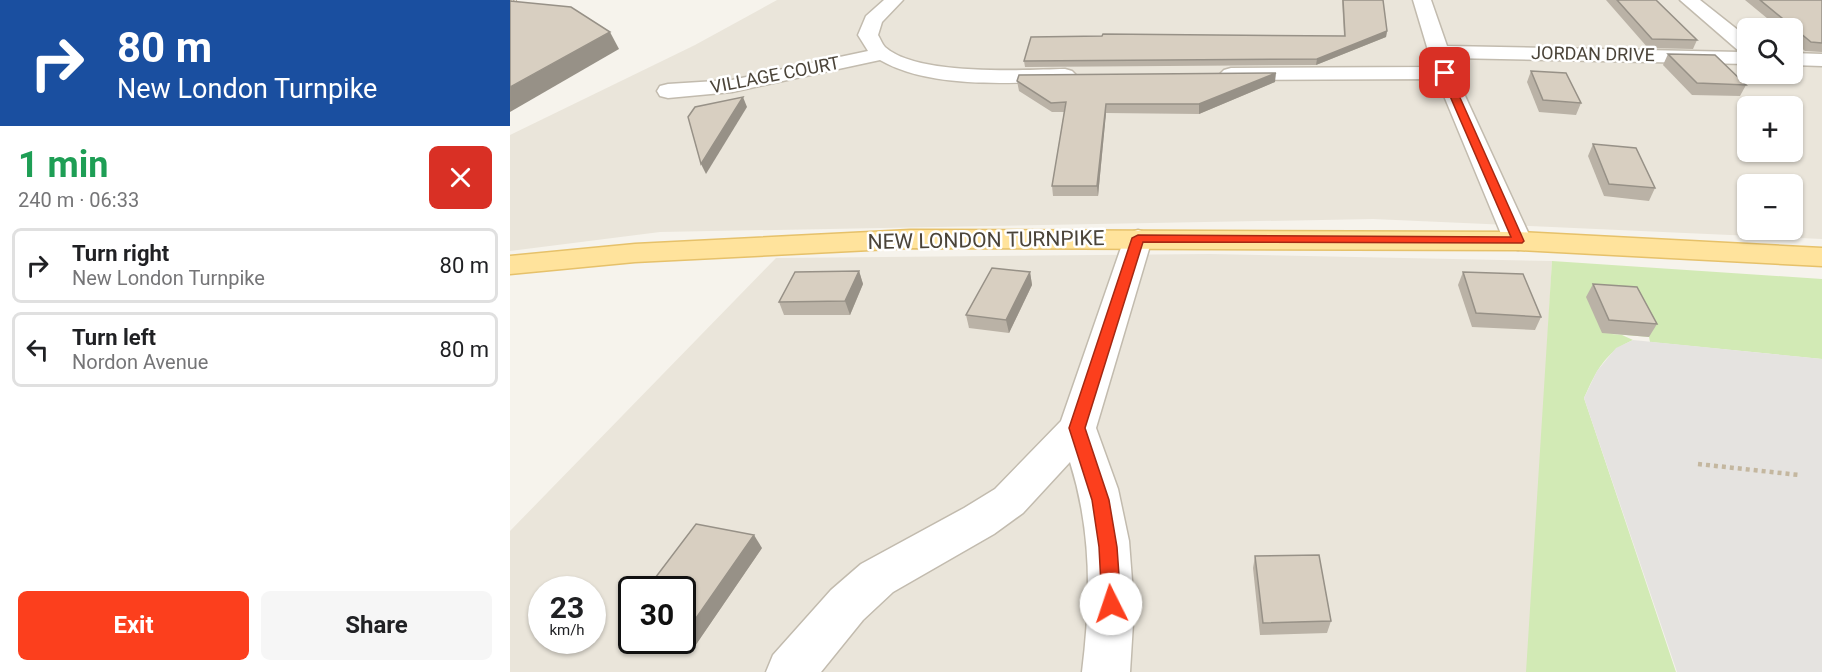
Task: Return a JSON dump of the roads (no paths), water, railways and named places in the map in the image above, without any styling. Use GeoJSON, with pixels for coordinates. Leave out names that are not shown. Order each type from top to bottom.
{"type":"FeatureCollection","features":[{"type":"Feature","properties":{"kind":"main road","name":"NEW LONDON TURNPIKE"},"geometry":{"type":"LineString","coordinates":[[510,265],[635,253],[910,239],[1518,241],[1822,257]]}},
{"type":"Feature","properties":{"kind":"street"},"geometry":{"type":"LineString","coordinates":[[894,0],[877,14],[868,29],[869,42],[882,54],[907,64],[960,74],[1085,75]]}},
{"type":"Feature","properties":{"kind":"street"},"geometry":{"type":"LineString","coordinates":[[1422,0],[1442,62],[1518,241]]}},
{"type":"Feature","properties":{"kind":"street"},"geometry":{"type":"LineString","coordinates":[[1689,0],[1737,39]]}},
{"type":"Feature","properties":{"kind":"street","name":"VILLAGE COURT"},"geometry":{"type":"LineString","coordinates":[[668,91],[732,86],[882,54]]}},
{"type":"Feature","properties":{"kind":"street","name":"JORDAN DRIVE"},"geometry":{"type":"LineString","coordinates":[[1217,74],[1442,62],[1737,58]]}},
{"type":"Feature","properties":{"kind":"street"},"geometry":{"type":"LineString","coordinates":[[1803,59],[1822,60]]}},
{"type":"Feature","properties":{"kind":"street"},"geometry":{"type":"LineString","coordinates":[[790,672],[847,605],[878,578],[979,521],[1009,501],[1032,479],[1077,428],[1138,238]]}},
{"type":"Feature","properties":{"kind":"street"},"geometry":{"type":"LineString","coordinates":[[1077,428],[1100,500],[1108,547],[1111,604],[1106,672]]}}]}
